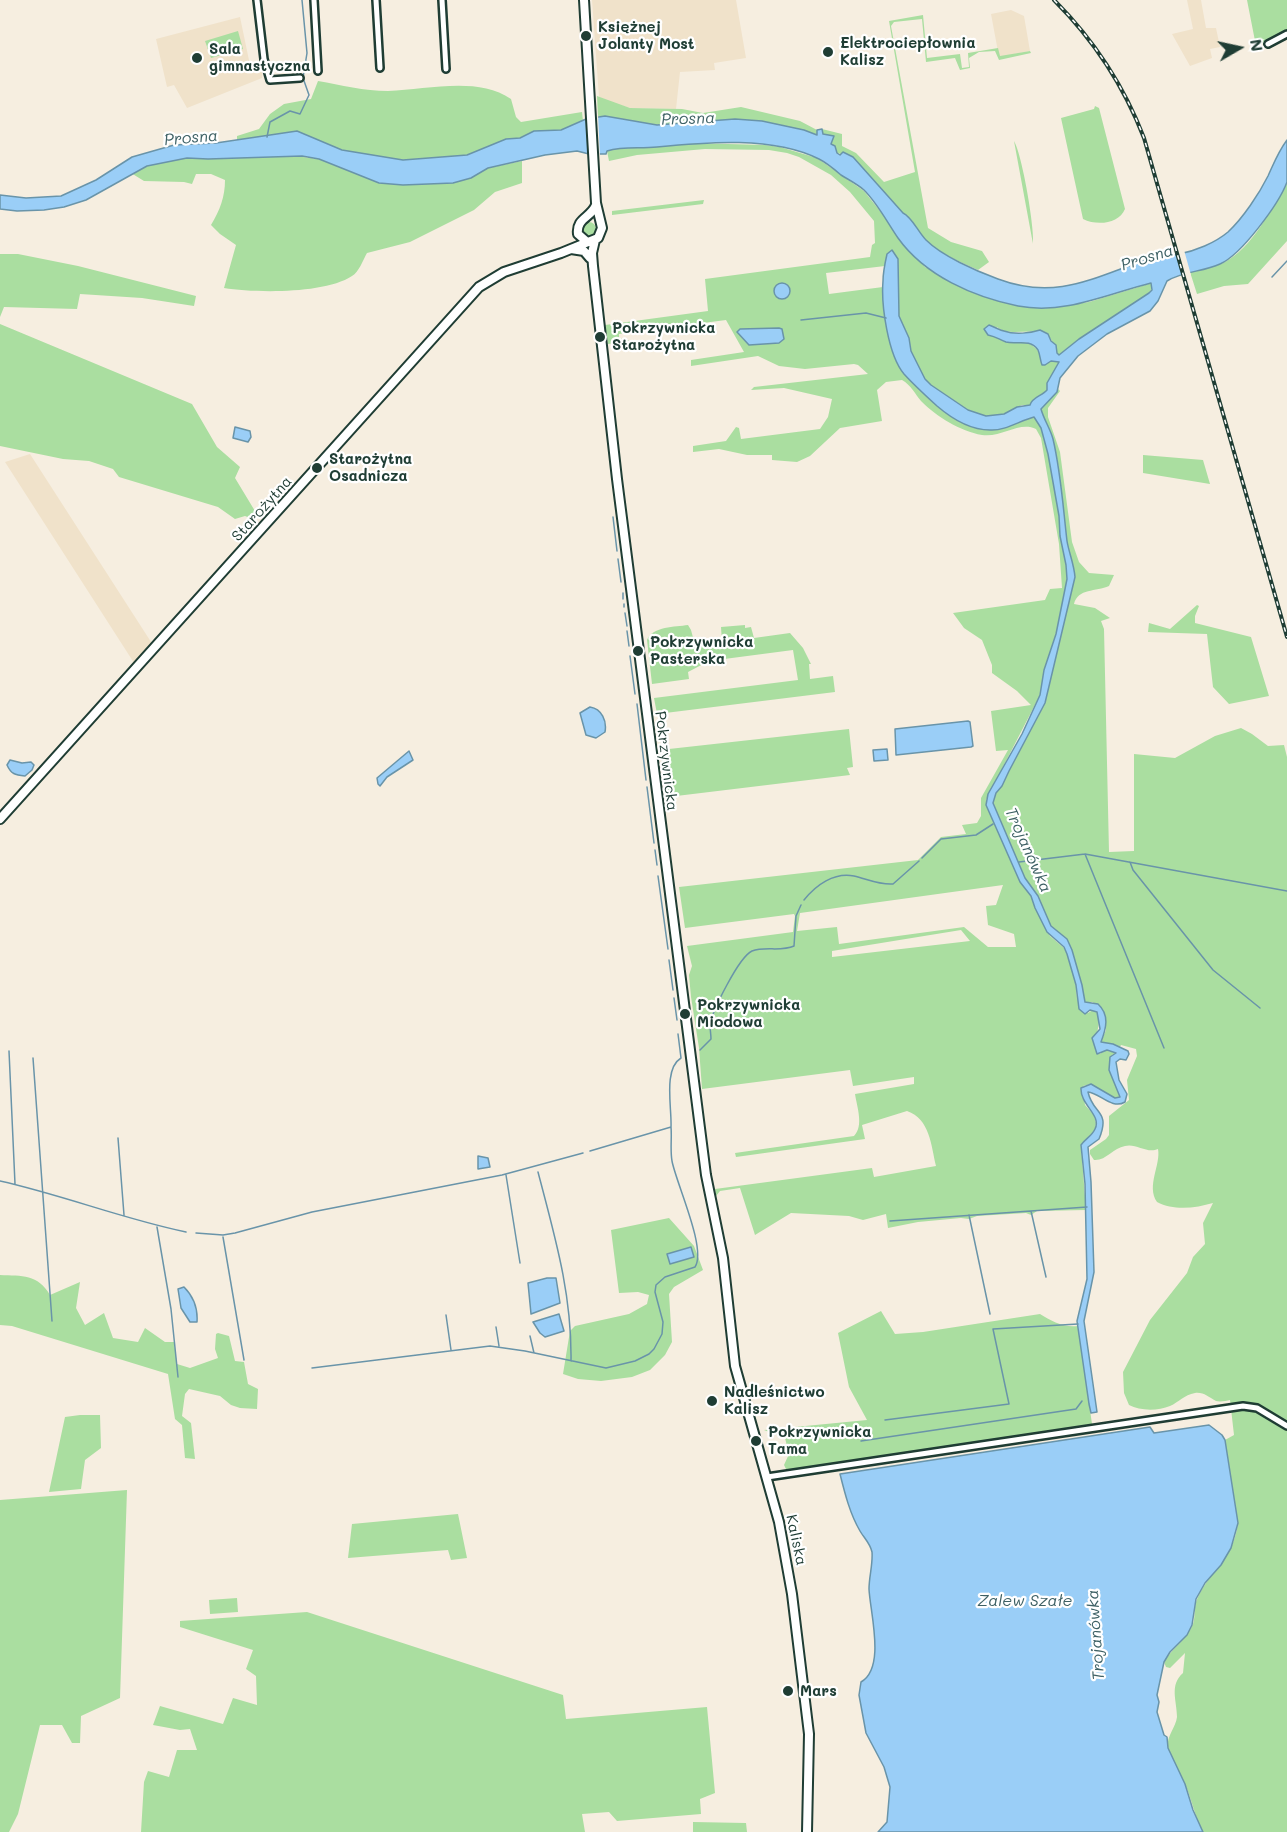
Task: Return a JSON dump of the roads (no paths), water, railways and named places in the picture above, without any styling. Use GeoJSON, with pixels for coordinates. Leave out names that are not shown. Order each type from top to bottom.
{"type":"FeatureCollection","features":[{"type":"Feature","properties":{"kind":"street"},"geometry":{"type":"LineString","coordinates":[[257,0],[265,62],[270,80],[300,78]]}},
{"type":"Feature","properties":{"kind":"street"},"geometry":{"type":"LineString","coordinates":[[314,0],[318,71]]}},
{"type":"Feature","properties":{"kind":"street"},"geometry":{"type":"LineString","coordinates":[[376,0],[380,69]]}},
{"type":"Feature","properties":{"kind":"street"},"geometry":{"type":"LineString","coordinates":[[442,0],[446,69]]}},
{"type":"Feature","properties":{"kind":"street"},"geometry":{"type":"LineString","coordinates":[[578,234],[591,241],[601,231],[596,203],[584,0]]}},
{"type":"Feature","properties":{"kind":"street"},"geometry":{"type":"LineString","coordinates":[[1268,44],[1287,34]]}},
{"type":"Feature","properties":{"kind":"street"},"geometry":{"type":"LineString","coordinates":[[568,250],[578,234],[578,223],[587,217],[596,203]]}},
{"type":"Feature","properties":{"kind":"street"},"geometry":{"type":"LineString","coordinates":[[587,217],[599,221]]}},
{"type":"Feature","properties":{"kind":"street","name":"Starożytna"},"geometry":{"type":"LineString","coordinates":[[0,819],[479,287],[504,272],[591,241]]}},
{"type":"Feature","properties":{"kind":"street","name":"Pokrzywnicka"},"geometry":{"type":"LineString","coordinates":[[591,241],[621,512],[706,1175],[723,1258]]}},
{"type":"Feature","properties":{"kind":"street"},"geometry":{"type":"LineString","coordinates":[[568,250],[580,249],[588,254],[592,262]]}},
{"type":"Feature","properties":{"kind":"street","name":"Kaliska"},"geometry":{"type":"LineString","coordinates":[[723,1258],[735,1366],[786,1551],[810,1752],[807,1832]]}},
{"type":"Feature","properties":{"kind":"street"},"geometry":{"type":"LineString","coordinates":[[767,1478],[1237,1406],[1253,1406],[1287,1426]]}},
{"type":"Feature","properties":{"kind":"water"},"geometry":{"type":"Polygon","coordinates":[[[605,116],[657,125],[735,119],[762,121],[817,135],[817,130],[822,129],[823,134],[834,136],[831,144],[835,146],[837,153],[840,155],[843,152],[853,157],[909,218],[923,237],[941,252],[989,276],[1021,286],[1042,288],[1081,282],[1161,255],[1177,255],[1192,251],[1217,240],[1234,226],[1250,206],[1287,140],[1287,182],[1268,215],[1248,240],[1229,259],[1220,264],[1167,281],[1158,301],[1150,311],[1107,334],[1078,356],[1060,378],[1057,392],[1041,409],[1052,435],[1056,452],[1067,541],[1075,577],[1045,703],[1002,786],[996,793],[993,803],[1025,878],[1038,896],[1051,926],[1067,939],[1085,1002],[1098,1004],[1102,1008],[1106,1017],[1101,1042],[1113,1044],[1128,1051],[1129,1054],[1126,1060],[1120,1059],[1116,1062],[1119,1080],[1127,1094],[1125,1102],[1111,1103],[1088,1092],[1103,1123],[1099,1139],[1088,1147],[1094,1272],[1084,1321],[1097,1412],[1091,1413],[1089,1404],[1077,1321],[1087,1279],[1085,1184],[1081,1145],[1094,1131],[1096,1124],[1096,1119],[1084,1100],[1081,1088],[1091,1084],[1115,1098],[1120,1097],[1109,1070],[1110,1057],[1116,1053],[1107,1050],[1097,1054],[1092,1038],[1100,1029],[1097,1012],[1090,1010],[1085,1014],[1079,1009],[1076,985],[1064,947],[1047,932],[1031,896],[1020,882],[986,805],[988,794],[1022,734],[1040,695],[1067,579],[1048,454],[1041,428],[1034,417],[1001,429],[975,428],[942,410],[904,374],[898,366],[890,343],[883,303],[883,278],[887,254],[892,250],[898,259],[899,316],[909,338],[911,351],[925,379],[968,410],[986,416],[1004,414],[1017,407],[1030,405],[1047,390],[1047,383],[1059,362],[1051,361],[1042,365],[1035,346],[1027,343],[1006,342],[988,335],[984,329],[989,325],[1013,333],[1040,330],[1048,334],[1056,345],[1059,355],[1079,339],[1149,293],[1152,290],[1151,283],[1086,302],[1052,308],[1018,306],[984,297],[952,283],[922,263],[898,238],[869,195],[828,164],[801,152],[781,147],[739,142],[613,149],[607,151],[606,154],[577,151],[545,155],[488,168],[471,178],[453,183],[403,185],[379,183],[319,159],[302,156],[187,158],[147,166],[86,200],[64,207],[17,211],[0,209],[0,195],[26,198],[61,196],[96,180],[132,157],[174,145],[216,143],[297,131],[342,150],[403,160],[467,155],[506,139],[520,138],[534,131],[561,130],[586,119],[605,116]]]}},
{"type":"Feature","properties":{"kind":"water"},"geometry":{"type":"Polygon","coordinates":[[[782,283],[790,291],[782,299],[774,291],[782,283]]]}},
{"type":"Feature","properties":{"kind":"water"},"geometry":{"type":"Polygon","coordinates":[[[740,329],[782,329],[784,339],[779,343],[749,345],[737,332],[740,329]]]}},
{"type":"Feature","properties":{"kind":"water"},"geometry":{"type":"Polygon","coordinates":[[[235,427],[250,431],[251,437],[248,442],[233,438],[235,427]]]}},
{"type":"Feature","properties":{"kind":"water"},"geometry":{"type":"Polygon","coordinates":[[[590,707],[601,713],[605,724],[605,732],[596,738],[586,735],[580,713],[590,707]]]}},
{"type":"Feature","properties":{"kind":"water"},"geometry":{"type":"Polygon","coordinates":[[[968,721],[973,746],[971,747],[896,755],[895,729],[968,721]]]}},
{"type":"Feature","properties":{"kind":"water"},"geometry":{"type":"Polygon","coordinates":[[[887,749],[888,760],[874,761],[873,750],[887,749]]]}},
{"type":"Feature","properties":{"kind":"water"},"geometry":{"type":"Polygon","coordinates":[[[409,751],[413,760],[387,777],[380,786],[377,778],[409,751]]]}},
{"type":"Feature","properties":{"kind":"water"},"geometry":{"type":"Polygon","coordinates":[[[10,760],[22,763],[31,762],[34,765],[25,776],[19,775],[12,772],[7,765],[10,760]]]}},
{"type":"Feature","properties":{"kind":"water"},"geometry":{"type":"Polygon","coordinates":[[[478,1156],[488,1158],[490,1167],[478,1169],[478,1156]]]}},
{"type":"Feature","properties":{"kind":"water"},"geometry":{"type":"Polygon","coordinates":[[[691,1247],[694,1257],[670,1264],[667,1254],[691,1247]]]}},
{"type":"Feature","properties":{"kind":"water"},"geometry":{"type":"Polygon","coordinates":[[[556,1278],[560,1303],[531,1314],[528,1283],[556,1278]]]}},
{"type":"Feature","properties":{"kind":"water"},"geometry":{"type":"Polygon","coordinates":[[[184,1287],[194,1303],[197,1322],[190,1322],[181,1308],[178,1289],[184,1287]]]}},
{"type":"Feature","properties":{"kind":"water"},"geometry":{"type":"Polygon","coordinates":[[[559,1314],[564,1331],[545,1337],[533,1322],[559,1314]]]}},
{"type":"Feature","properties":{"kind":"water","name":"Zalew Szałe"},"geometry":{"type":"Polygon","coordinates":[[[1209,1425],[1225,1440],[1238,1523],[1231,1548],[1196,1599],[1192,1625],[1187,1635],[1170,1652],[1164,1662],[1157,1695],[1159,1702],[1157,1712],[1164,1735],[1167,1737],[1168,1748],[1185,1784],[1203,1832],[878,1832],[887,1822],[890,1787],[884,1767],[866,1733],[859,1695],[861,1682],[869,1675],[873,1665],[875,1652],[869,1589],[872,1552],[853,1518],[840,1474],[1150,1427],[1154,1433],[1209,1425]]]}},
{"type":"Feature","properties":{"kind":"waterway"},"geometry":{"type":"LineString","coordinates":[[267,137],[270,122],[290,111],[300,114],[309,95],[303,78],[307,53],[302,0]]}},
{"type":"Feature","properties":{"kind":"waterway"},"geometry":{"type":"LineString","coordinates":[[1272,277],[1287,261]]}},
{"type":"Feature","properties":{"kind":"waterway"},"geometry":{"type":"LineString","coordinates":[[801,320],[866,313],[886,318]]}},
{"type":"Feature","properties":{"kind":"waterway"},"geometry":{"type":"LineString","coordinates":[[613,517],[617,551]]}},
{"type":"Feature","properties":{"kind":"waterway"},"geometry":{"type":"LineString","coordinates":[[618,559],[621,582]]}},
{"type":"Feature","properties":{"kind":"waterway"},"geometry":{"type":"LineString","coordinates":[[623,593],[623,599]]}},
{"type":"Feature","properties":{"kind":"waterway"},"geometry":{"type":"LineString","coordinates":[[625,613],[627,626]]}},
{"type":"Feature","properties":{"kind":"waterway"},"geometry":{"type":"LineString","coordinates":[[627,631],[629,646]]}},
{"type":"Feature","properties":{"kind":"waterway"},"geometry":{"type":"LineString","coordinates":[[630,656],[635,694]]}},
{"type":"Feature","properties":{"kind":"waterway"},"geometry":{"type":"LineString","coordinates":[[637,704],[646,780]]}},
{"type":"Feature","properties":{"kind":"waterway"},"geometry":{"type":"LineString","coordinates":[[647,787],[654,843]]}},
{"type":"Feature","properties":{"kind":"waterway"},"geometry":{"type":"LineString","coordinates":[[922,858],[941,839],[976,835],[993,824]]}},
{"type":"Feature","properties":{"kind":"waterway"},"geometry":{"type":"LineString","coordinates":[[655,850],[657,865]]}},
{"type":"Feature","properties":{"kind":"waterway"},"geometry":{"type":"LineString","coordinates":[[1085,854],[1164,1048]]}},
{"type":"Feature","properties":{"kind":"waterway","name":"Trojanówka"},"geometry":{"type":"LineString","coordinates":[[1019,862],[1085,854],[1287,891]]}},
{"type":"Feature","properties":{"kind":"waterway"},"geometry":{"type":"LineString","coordinates":[[804,900],[814,889],[839,876],[854,876],[878,883],[893,884],[919,861]]}},
{"type":"Feature","properties":{"kind":"waterway"},"geometry":{"type":"LineString","coordinates":[[1130,862],[1133,870],[1213,970],[1260,1008]]}},
{"type":"Feature","properties":{"kind":"waterway"},"geometry":{"type":"LineString","coordinates":[[658,876],[668,949]]}},
{"type":"Feature","properties":{"kind":"waterway"},"geometry":{"type":"LineString","coordinates":[[700,1050],[711,1039],[710,1025],[716,1008],[734,973],[747,955],[752,951],[762,949],[784,949],[794,946],[796,916],[801,905]]}},
{"type":"Feature","properties":{"kind":"waterway"},"geometry":{"type":"LineString","coordinates":[[669,960],[673,990]]}},
{"type":"Feature","properties":{"kind":"waterway"},"geometry":{"type":"LineString","coordinates":[[674,998],[677,1020]]}},
{"type":"Feature","properties":{"kind":"waterway"},"geometry":{"type":"LineString","coordinates":[[590,1151],[671,1127],[670,1080],[675,1063],[681,1058],[678,1034]]}},
{"type":"Feature","properties":{"kind":"waterway"},"geometry":{"type":"LineString","coordinates":[[9,1051],[15,1184]]}},
{"type":"Feature","properties":{"kind":"waterway"},"geometry":{"type":"LineString","coordinates":[[33,1058],[52,1321]]}},
{"type":"Feature","properties":{"kind":"waterway"},"geometry":{"type":"LineString","coordinates":[[312,1368],[490,1346],[606,1368],[635,1361],[649,1354],[662,1334],[663,1322],[655,1292],[656,1285],[665,1277],[695,1267],[698,1258],[690,1216],[672,1161],[671,1127]]}},
{"type":"Feature","properties":{"kind":"waterway"},"geometry":{"type":"LineString","coordinates":[[118,1138],[124,1215]]}},
{"type":"Feature","properties":{"kind":"waterway"},"geometry":{"type":"LineString","coordinates":[[196,1233],[223,1235],[235,1233],[312,1212],[502,1175],[583,1153]]}},
{"type":"Feature","properties":{"kind":"waterway"},"geometry":{"type":"LineString","coordinates":[[538,1172],[565,1289],[569,1312],[571,1361]]}},
{"type":"Feature","properties":{"kind":"waterway"},"geometry":{"type":"LineString","coordinates":[[506,1175],[520,1263]]}},
{"type":"Feature","properties":{"kind":"waterway"},"geometry":{"type":"LineString","coordinates":[[0,1181],[139,1221],[186,1232]]}},
{"type":"Feature","properties":{"kind":"waterway"},"geometry":{"type":"LineString","coordinates":[[890,1221],[1087,1207]]}},
{"type":"Feature","properties":{"kind":"waterway"},"geometry":{"type":"LineString","coordinates":[[1031,1211],[1046,1277]]}},
{"type":"Feature","properties":{"kind":"waterway"},"geometry":{"type":"LineString","coordinates":[[969,1215],[990,1314]]}},
{"type":"Feature","properties":{"kind":"waterway"},"geometry":{"type":"LineString","coordinates":[[157,1227],[171,1309],[178,1377]]}},
{"type":"Feature","properties":{"kind":"waterway"},"geometry":{"type":"LineString","coordinates":[[223,1237],[244,1360]]}},
{"type":"Feature","properties":{"kind":"waterway"},"geometry":{"type":"LineString","coordinates":[[446,1315],[451,1350]]}},
{"type":"Feature","properties":{"kind":"waterway"},"geometry":{"type":"LineString","coordinates":[[885,1420],[1009,1404],[993,1329],[1078,1324]]}},
{"type":"Feature","properties":{"kind":"waterway"},"geometry":{"type":"LineString","coordinates":[[496,1327],[499,1346]]}},
{"type":"Feature","properties":{"kind":"waterway"},"geometry":{"type":"LineString","coordinates":[[530,1336],[534,1353]]}},
{"type":"Feature","properties":{"kind":"waterway"},"geometry":{"type":"LineString","coordinates":[[861,1441],[1076,1409],[1082,1401]]}},
{"type":"Feature","properties":{"kind":"railway"},"geometry":{"type":"LineString","coordinates":[[1054,0],[1069,15],[1106,64],[1127,100],[1144,138],[1287,637]]}},
{"type":"Feature","properties":{"kind":"place","name":"Księżnej Jolanty Most"},"geometry":{"type":"Point","coordinates":[586,36]}},
{"type":"Feature","properties":{"kind":"place","name":"Elektrociepłownia Kalisz"},"geometry":{"type":"Point","coordinates":[828,52]}},
{"type":"Feature","properties":{"kind":"place","name":"Sala gimnastyczna"},"geometry":{"type":"Point","coordinates":[197,58]}},
{"type":"Feature","properties":{"kind":"place","name":"Pokrzywnicka Starożytna"},"geometry":{"type":"Point","coordinates":[600,337]}},
{"type":"Feature","properties":{"kind":"place","name":"Starożytna Osadnicza"},"geometry":{"type":"Point","coordinates":[317,468]}},
{"type":"Feature","properties":{"kind":"place","name":"Pokrzywnicka Pasterska"},"geometry":{"type":"Point","coordinates":[638,651]}},
{"type":"Feature","properties":{"kind":"place","name":"Pokrzywnicka Miodowa"},"geometry":{"type":"Point","coordinates":[685,1014]}},
{"type":"Feature","properties":{"kind":"place","name":"Nadleśnictwo Kalisz"},"geometry":{"type":"Point","coordinates":[712,1401]}},
{"type":"Feature","properties":{"kind":"place","name":"Pokrzywnicka Tama"},"geometry":{"type":"Point","coordinates":[756,1441]}},
{"type":"Feature","properties":{"kind":"place","name":"Mars"},"geometry":{"type":"Point","coordinates":[788,1691]}},
{"type":"Feature","properties":{"kind":"water label","name":"Prosna"},"geometry":{"type":"Point","coordinates":[688,119]}},
{"type":"Feature","properties":{"kind":"water label","name":"Prosna"},"geometry":{"type":"Point","coordinates":[191,138]}},
{"type":"Feature","properties":{"kind":"water label","name":"Prosna"},"geometry":{"type":"Point","coordinates":[1147,258]}}]}
